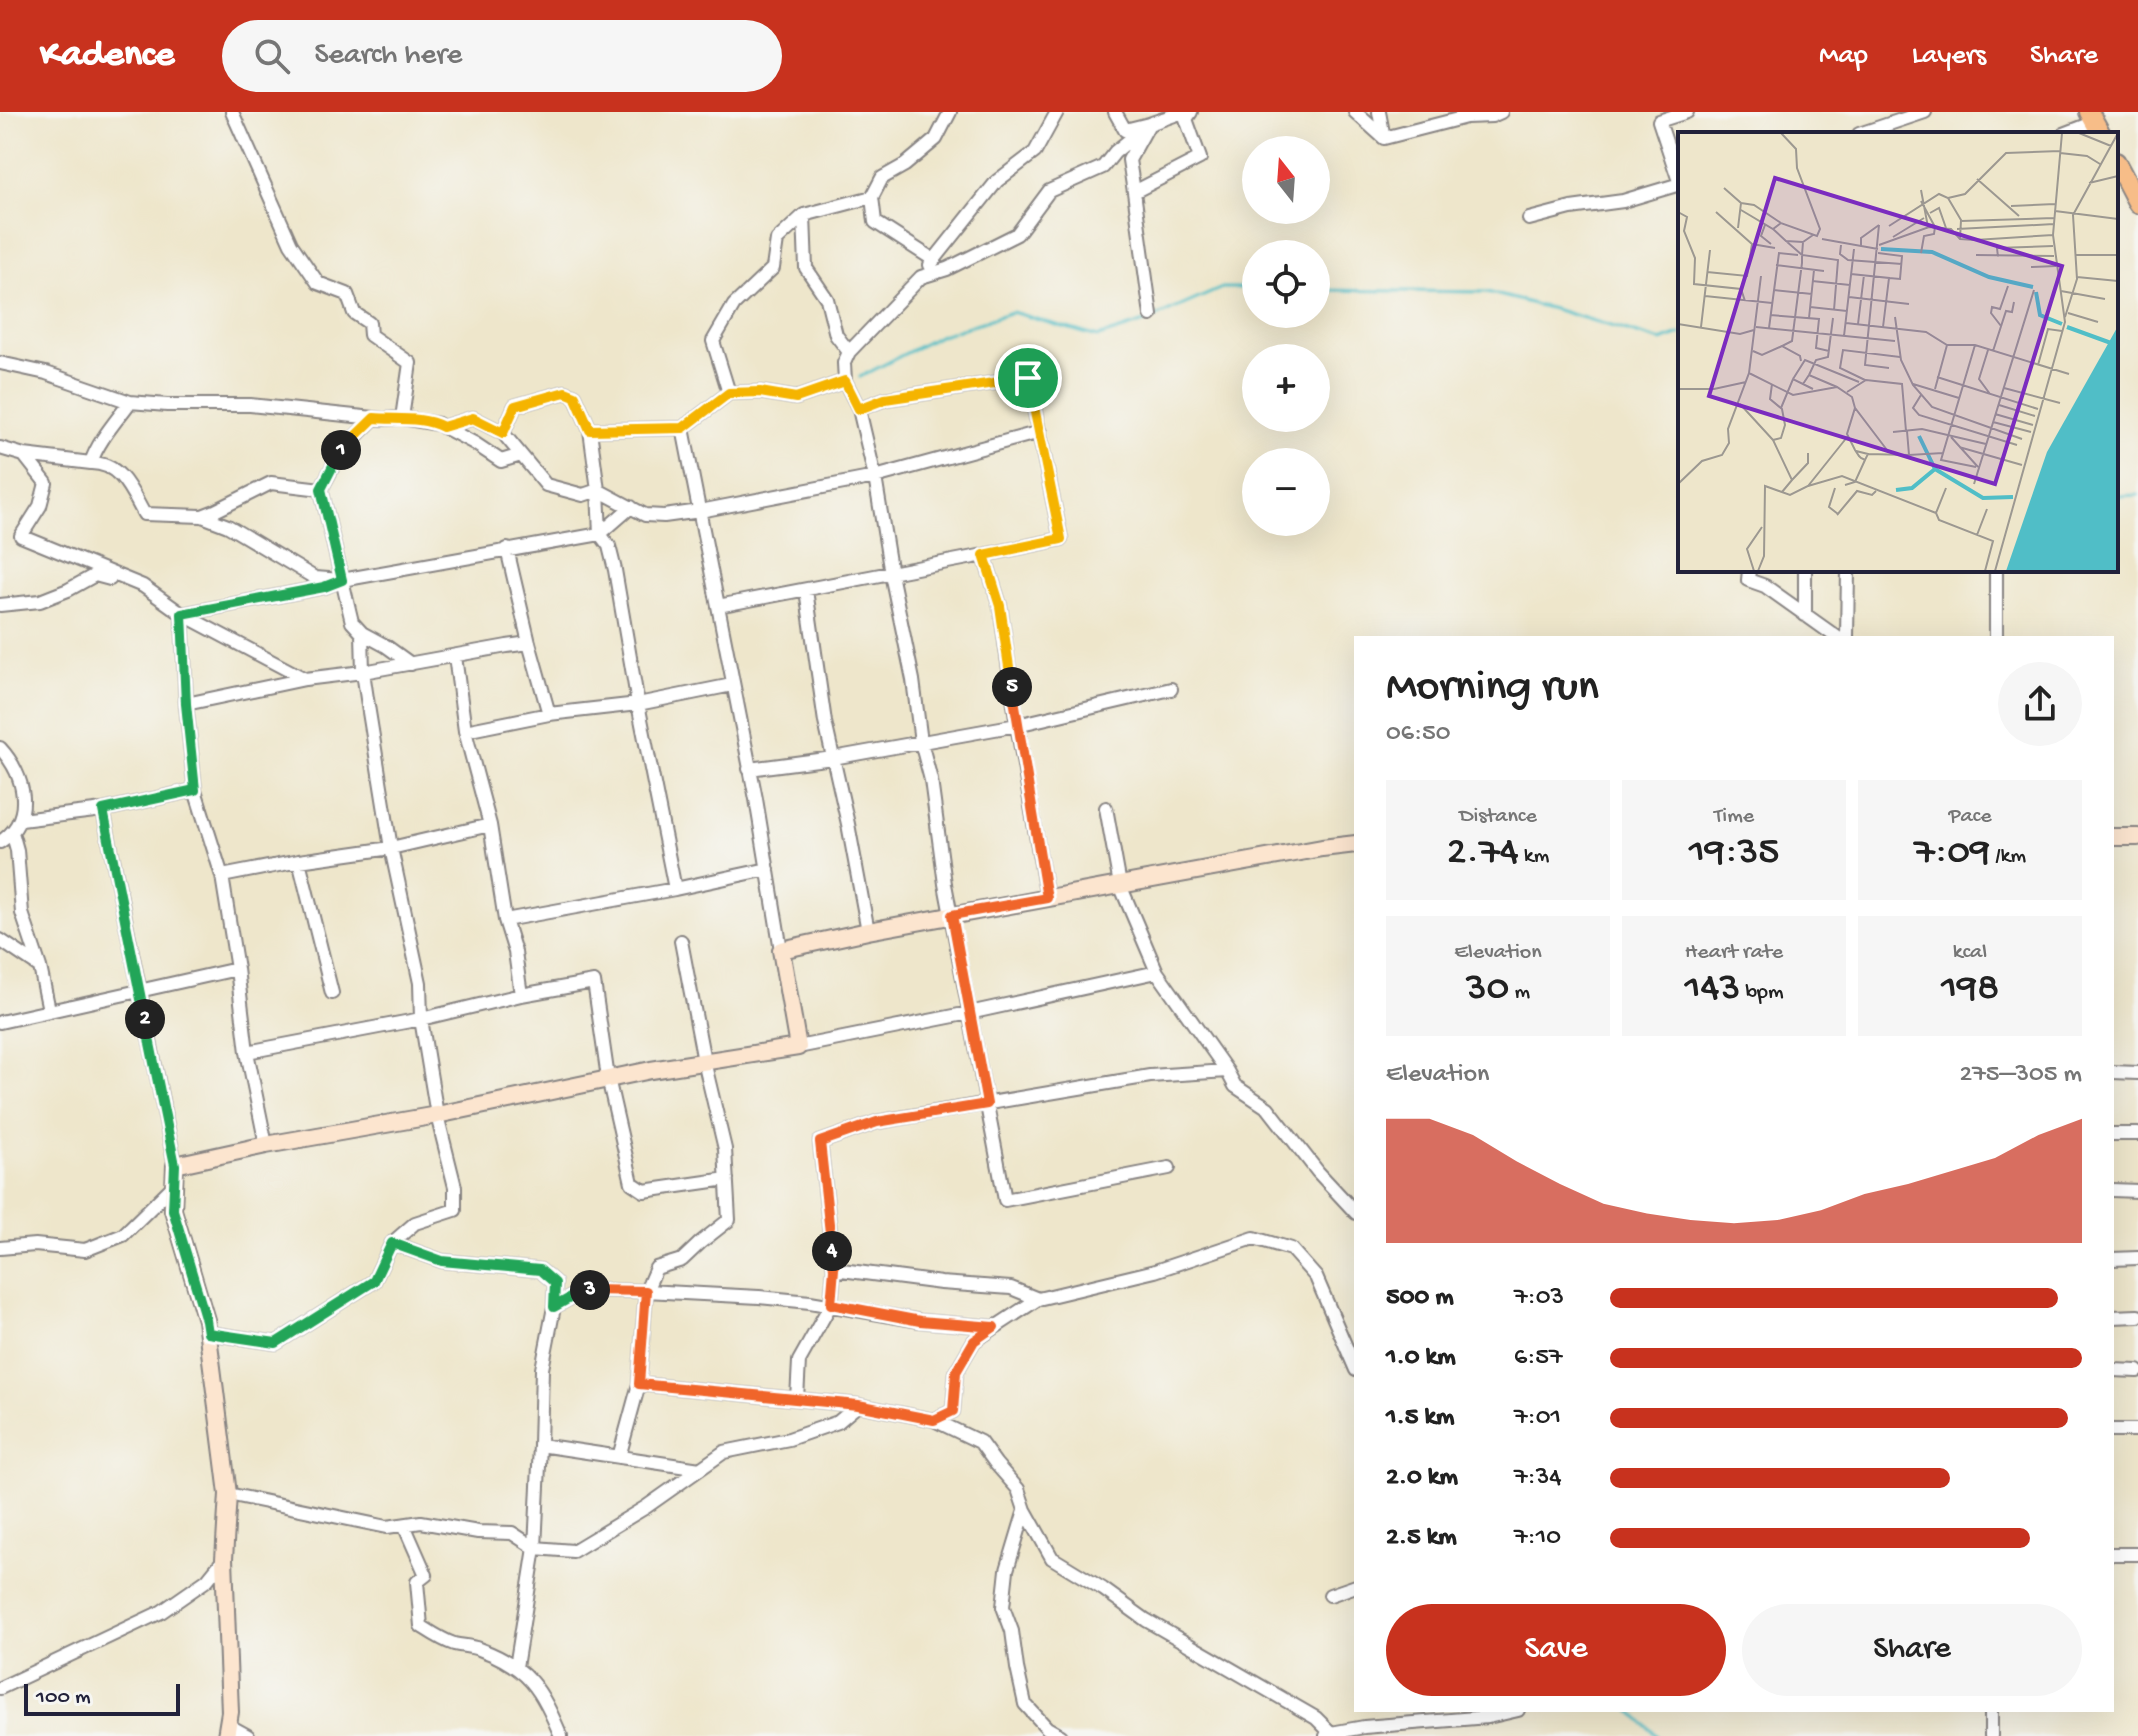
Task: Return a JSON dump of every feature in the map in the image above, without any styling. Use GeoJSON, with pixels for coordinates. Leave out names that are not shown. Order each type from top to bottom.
{"type":"FeatureCollection","features":[{"type":"Feature","properties":{"kind":"main road"},"geometry":{"type":"LineString","coordinates":[[2118,166],[2138,204]]}},
{"type":"Feature","properties":{"kind":"street"},"geometry":{"type":"LineString","coordinates":[[232,112],[291,244],[318,283],[347,294],[354,313],[369,323],[370,335],[410,363],[402,418]]}},
{"type":"Feature","properties":{"kind":"street"},"geometry":{"type":"LineString","coordinates":[[934,260],[875,222],[872,197],[882,178],[905,165],[936,139],[950,112]]}},
{"type":"Feature","properties":{"kind":"street"},"geometry":{"type":"LineString","coordinates":[[1057,112],[1035,152],[997,181],[921,277],[849,352],[844,363],[845,381],[859,409],[875,477],[913,680],[921,742],[931,780],[945,884],[1005,1200],[1169,1168]]}},
{"type":"Feature","properties":{"kind":"street"},"geometry":{"type":"LineString","coordinates":[[1115,112],[1125,130],[1183,112]]}},
{"type":"Feature","properties":{"kind":"street"},"geometry":{"type":"LineString","coordinates":[[1134,192],[1200,158],[1186,119],[1191,112]]}},
{"type":"Feature","properties":{"kind":"street"},"geometry":{"type":"LineString","coordinates":[[1355,112],[1384,138]]}},
{"type":"Feature","properties":{"kind":"street"},"geometry":{"type":"LineString","coordinates":[[1379,112],[1384,138]]}},
{"type":"Feature","properties":{"kind":"street"},"geometry":{"type":"LineString","coordinates":[[1384,138],[1466,117],[1492,116],[1501,112]]}},
{"type":"Feature","properties":{"kind":"street"},"geometry":{"type":"LineString","coordinates":[[1678,178],[1659,121],[1687,112]]}},
{"type":"Feature","properties":{"kind":"street"},"geometry":{"type":"LineString","coordinates":[[1865,132],[1925,112]]}},
{"type":"Feature","properties":{"kind":"street"},"geometry":{"type":"LineString","coordinates":[[2070,132],[2095,123]]}},
{"type":"Feature","properties":{"kind":"street"},"geometry":{"type":"LineString","coordinates":[[921,277],[947,269],[1017,234],[1049,191],[1103,167],[1115,152],[1149,124]]}},
{"type":"Feature","properties":{"kind":"street"},"geometry":{"type":"LineString","coordinates":[[1149,124],[1129,160],[1151,315]]}},
{"type":"Feature","properties":{"kind":"street"},"geometry":{"type":"LineString","coordinates":[[1529,219],[1571,208],[1623,201],[1678,185]]}},
{"type":"Feature","properties":{"kind":"street"},"geometry":{"type":"LineString","coordinates":[[729,393],[713,341],[734,305],[773,268],[777,240],[804,215],[872,197]]}},
{"type":"Feature","properties":{"kind":"street"},"geometry":{"type":"LineString","coordinates":[[804,215],[806,268],[827,299],[836,335],[849,352]]}},
{"type":"Feature","properties":{"kind":"street"},"geometry":{"type":"LineString","coordinates":[[0,363],[46,373],[130,402],[250,405],[438,424],[501,461],[521,455]]}},
{"type":"Feature","properties":{"kind":"street"},"geometry":{"type":"LineString","coordinates":[[718,606],[1061,539],[1028,378],[885,399],[859,409]]}},
{"type":"Feature","properties":{"kind":"street"},"geometry":{"type":"LineString","coordinates":[[590,430],[683,428],[729,393],[760,392],[796,398],[845,381]]}},
{"type":"Feature","properties":{"kind":"street"},"geometry":{"type":"LineString","coordinates":[[503,433],[515,406],[565,392],[575,396],[590,430],[600,534],[609,546],[615,570],[675,889]]}},
{"type":"Feature","properties":{"kind":"street"},"geometry":{"type":"LineString","coordinates":[[91,463],[95,449],[130,402]]}},
{"type":"Feature","properties":{"kind":"street"},"geometry":{"type":"LineString","coordinates":[[374,418],[341,451],[321,489],[352,622],[362,633],[411,664]]}},
{"type":"Feature","properties":{"kind":"street"},"geometry":{"type":"LineString","coordinates":[[443,427],[473,418],[503,433],[546,485],[583,495],[598,490],[645,515],[664,516],[875,477],[1040,432]]}},
{"type":"Feature","properties":{"kind":"street"},"geometry":{"type":"LineString","coordinates":[[683,428],[756,799],[798,1047]]}},
{"type":"Feature","properties":{"kind":"street"},"geometry":{"type":"LineString","coordinates":[[0,448],[24,455],[103,463],[123,477],[144,514],[202,516],[228,526],[315,578],[342,580]]}},
{"type":"Feature","properties":{"kind":"street"},"geometry":{"type":"LineString","coordinates":[[24,455],[46,483],[40,506],[21,536],[143,586],[182,614],[305,679]]}},
{"type":"Feature","properties":{"kind":"street"},"geometry":{"type":"LineString","coordinates":[[202,516],[271,483],[321,489]]}},
{"type":"Feature","properties":{"kind":"street"},"geometry":{"type":"LineString","coordinates":[[182,614],[324,587],[342,580],[600,534],[631,507]]}},
{"type":"Feature","properties":{"kind":"street"},"geometry":{"type":"LineString","coordinates":[[507,549],[549,714]]}},
{"type":"Feature","properties":{"kind":"street"},"geometry":{"type":"LineString","coordinates":[[984,555],[1000,606],[1047,898]]}},
{"type":"Feature","properties":{"kind":"street"},"geometry":{"type":"LineString","coordinates":[[1749,572],[1748,580],[1765,586],[1835,636]]}},
{"type":"Feature","properties":{"kind":"street"},"geometry":{"type":"LineString","coordinates":[[1805,572],[1805,615]]}},
{"type":"Feature","properties":{"kind":"street"},"geometry":{"type":"LineString","coordinates":[[1847,636],[1848,572]]}},
{"type":"Feature","properties":{"kind":"street"},"geometry":{"type":"LineString","coordinates":[[1996,572],[1996,636]]}},
{"type":"Feature","properties":{"kind":"street"},"geometry":{"type":"LineString","coordinates":[[0,605],[40,601],[95,575],[143,586]]}},
{"type":"Feature","properties":{"kind":"street"},"geometry":{"type":"LineString","coordinates":[[806,590],[825,722],[868,931]]}},
{"type":"Feature","properties":{"kind":"street"},"geometry":{"type":"LineString","coordinates":[[182,614],[186,704],[195,790],[222,876],[247,1052],[266,1145]]}},
{"type":"Feature","properties":{"kind":"street"},"geometry":{"type":"LineString","coordinates":[[208,1333],[276,1343],[374,1281],[392,1243],[415,1223],[455,1210],[455,1187],[437,1115],[421,1019],[420,983],[391,848],[363,672],[362,633]]}},
{"type":"Feature","properties":{"kind":"street"},"geometry":{"type":"LineString","coordinates":[[186,704],[305,679],[529,643]]}},
{"type":"Feature","properties":{"kind":"street"},"geometry":{"type":"LineString","coordinates":[[455,656],[465,731],[490,825],[521,995]]}},
{"type":"Feature","properties":{"kind":"street"},"geometry":{"type":"LineString","coordinates":[[465,731],[549,714],[638,704],[732,685]]}},
{"type":"Feature","properties":{"kind":"street"},"geometry":{"type":"LineString","coordinates":[[749,769],[833,758],[1017,725],[1171,689]]}},
{"type":"Feature","properties":{"kind":"street"},"geometry":{"type":"LineString","coordinates":[[0,748],[19,776],[23,800],[21,820],[0,842]]}},
{"type":"Feature","properties":{"kind":"street"},"geometry":{"type":"LineString","coordinates":[[21,820],[103,810],[195,790]]}},
{"type":"Feature","properties":{"kind":"street"},"geometry":{"type":"LineString","coordinates":[[1106,808],[1120,885],[1157,972],[1235,1086],[1268,1108],[1318,1172],[1354,1211]]}},
{"type":"Feature","properties":{"kind":"street"},"geometry":{"type":"LineString","coordinates":[[103,810],[175,1165],[173,1210],[206,1320],[228,1494],[224,1559],[230,1712],[227,1730],[248,1736]]}},
{"type":"Feature","properties":{"kind":"street"},"geometry":{"type":"LineString","coordinates":[[222,876],[391,848],[490,825]]}},
{"type":"Feature","properties":{"kind":"street"},"geometry":{"type":"LineString","coordinates":[[12,832],[17,850],[22,913],[40,967],[49,1010]]}},
{"type":"Feature","properties":{"kind":"street"},"geometry":{"type":"LineString","coordinates":[[2114,837],[2138,837]]}},
{"type":"Feature","properties":{"kind":"street"},"geometry":{"type":"LineString","coordinates":[[781,950],[952,915],[1354,844]]}},
{"type":"Feature","properties":{"kind":"street"},"geometry":{"type":"LineString","coordinates":[[299,861],[332,993]]}},
{"type":"Feature","properties":{"kind":"street"},"geometry":{"type":"LineString","coordinates":[[505,920],[768,869]]}},
{"type":"Feature","properties":{"kind":"street"},"geometry":{"type":"LineString","coordinates":[[0,940],[40,967]]}},
{"type":"Feature","properties":{"kind":"street"},"geometry":{"type":"LineString","coordinates":[[619,1457],[639,1384],[646,1291],[656,1268],[682,1260],[729,1220],[725,1149],[681,941]]}},
{"type":"Feature","properties":{"kind":"street"},"geometry":{"type":"LineString","coordinates":[[0,1022],[237,969]]}},
{"type":"Feature","properties":{"kind":"street"},"geometry":{"type":"LineString","coordinates":[[175,1165],[266,1145],[437,1115],[608,1078],[798,1047],[1157,972]]}},
{"type":"Feature","properties":{"kind":"street"},"geometry":{"type":"LineString","coordinates":[[247,1052],[594,982],[608,1078],[632,1183],[644,1191],[727,1179]]}},
{"type":"Feature","properties":{"kind":"street"},"geometry":{"type":"LineString","coordinates":[[797,1399],[799,1361],[831,1304],[834,1269],[820,1142],[877,1122],[1150,1076],[1227,1071]]}},
{"type":"Feature","properties":{"kind":"street"},"geometry":{"type":"LineString","coordinates":[[2114,1072],[2138,1073]]}},
{"type":"Feature","properties":{"kind":"street"},"geometry":{"type":"LineString","coordinates":[[2114,1134],[2138,1134]]}},
{"type":"Feature","properties":{"kind":"street"},"geometry":{"type":"LineString","coordinates":[[0,1248],[35,1245],[85,1250],[123,1235],[172,1187]]}},
{"type":"Feature","properties":{"kind":"street"},"geometry":{"type":"LineString","coordinates":[[2114,1190],[2138,1191]]}},
{"type":"Feature","properties":{"kind":"street"},"geometry":{"type":"LineString","coordinates":[[934,1420],[953,1411],[956,1372],[974,1341],[1038,1299],[1155,1271],[1254,1238],[1291,1249],[1316,1277],[1354,1365]]}},
{"type":"Feature","properties":{"kind":"street"},"geometry":{"type":"LineString","coordinates":[[392,1243],[442,1261],[540,1270],[555,1283],[554,1307],[542,1369],[535,1548],[516,1667]]}},
{"type":"Feature","properties":{"kind":"street"},"geometry":{"type":"LineString","coordinates":[[2114,1259],[2138,1258]]}},
{"type":"Feature","properties":{"kind":"street"},"geometry":{"type":"LineString","coordinates":[[834,1269],[941,1283],[1011,1288],[1038,1299]]}},
{"type":"Feature","properties":{"kind":"street"},"geometry":{"type":"LineString","coordinates":[[554,1307],[584,1290],[646,1291],[831,1304],[920,1321],[994,1327]]}},
{"type":"Feature","properties":{"kind":"street"},"geometry":{"type":"LineString","coordinates":[[2114,1317],[2138,1316]]}},
{"type":"Feature","properties":{"kind":"street"},"geometry":{"type":"LineString","coordinates":[[2114,1370],[2138,1371]]}},
{"type":"Feature","properties":{"kind":"street"},"geometry":{"type":"LineString","coordinates":[[639,1384],[858,1405],[934,1420],[980,1442],[1018,1489],[1025,1510],[1052,1558],[1146,1620],[1316,1718],[1328,1734],[1364,1727],[1412,1725],[1487,1714]]}},
{"type":"Feature","properties":{"kind":"street"},"geometry":{"type":"LineString","coordinates":[[228,1494],[387,1527],[421,1522],[478,1532],[512,1533],[535,1548],[573,1551],[646,1507],[724,1452],[789,1439],[838,1422],[858,1405]]}},
{"type":"Feature","properties":{"kind":"street"},"geometry":{"type":"LineString","coordinates":[[2114,1430],[2138,1430]]}},
{"type":"Feature","properties":{"kind":"street"},"geometry":{"type":"LineString","coordinates":[[540,1445],[700,1469]]}},
{"type":"Feature","properties":{"kind":"street"},"geometry":{"type":"LineString","coordinates":[[1025,1510],[1007,1570],[1003,1607],[1012,1631],[1025,1704],[1047,1728],[1061,1736]]}},
{"type":"Feature","properties":{"kind":"street"},"geometry":{"type":"LineString","coordinates":[[404,1525],[426,1575],[417,1582],[421,1626],[437,1637],[476,1648],[506,1661],[524,1673],[546,1700],[561,1736]]}},
{"type":"Feature","properties":{"kind":"street"},"geometry":{"type":"LineString","coordinates":[[2114,1554],[2138,1554]]}},
{"type":"Feature","properties":{"kind":"street"},"geometry":{"type":"LineString","coordinates":[[0,1688],[161,1612],[207,1580],[224,1559]]}},
{"type":"Feature","properties":{"kind":"street"},"geometry":{"type":"LineString","coordinates":[[1330,1595],[1354,1587]]}},
{"type":"Feature","properties":{"kind":"street"},"geometry":{"type":"LineString","coordinates":[[1991,1712],[1991,1736]]}},
{"type":"Feature","properties":{"kind":"street"},"geometry":{"type":"LineString","coordinates":[[1035,1715],[1036,1736]]}},
{"type":"Feature","properties":{"kind":"waterway"},"geometry":{"type":"LineString","coordinates":[[860,377],[939,336],[1012,312],[1098,337],[1142,323],[1222,288],[1242,288]]}},
{"type":"Feature","properties":{"kind":"waterway"},"geometry":{"type":"LineString","coordinates":[[1330,290],[1487,292],[1661,341],[1678,335]]}},
{"type":"Feature","properties":{"kind":"waterway"},"geometry":{"type":"LineString","coordinates":[[2118,496],[2138,495]]}},
{"type":"Feature","properties":{"kind":"waterway"},"geometry":{"type":"LineString","coordinates":[[1632,1712],[1657,1736]]}},
{"type":"Feature","properties":{"kind":"route"},"geometry":{"type":"LineString","coordinates":[[1028,378],[1061,539],[984,555],[1000,606],[1047,898],[952,915],[987,1104],[877,1122],[820,1142],[834,1269],[831,1304],[920,1321],[994,1327],[974,1341],[956,1372],[953,1411],[934,1420],[858,1405],[639,1384],[646,1291],[584,1290],[554,1307],[555,1283],[540,1270],[442,1261],[392,1243],[374,1281],[276,1343],[208,1333],[173,1210],[175,1165],[103,810],[195,790],[186,704],[182,614],[324,587],[342,580],[321,489],[341,451],[374,418],[402,418],[443,427],[473,418],[503,433],[515,406],[565,392],[575,396],[590,430],[636,431],[683,428],[729,393],[760,392],[796,398],[845,381],[859,409],[885,399],[1028,378]]}}]}
